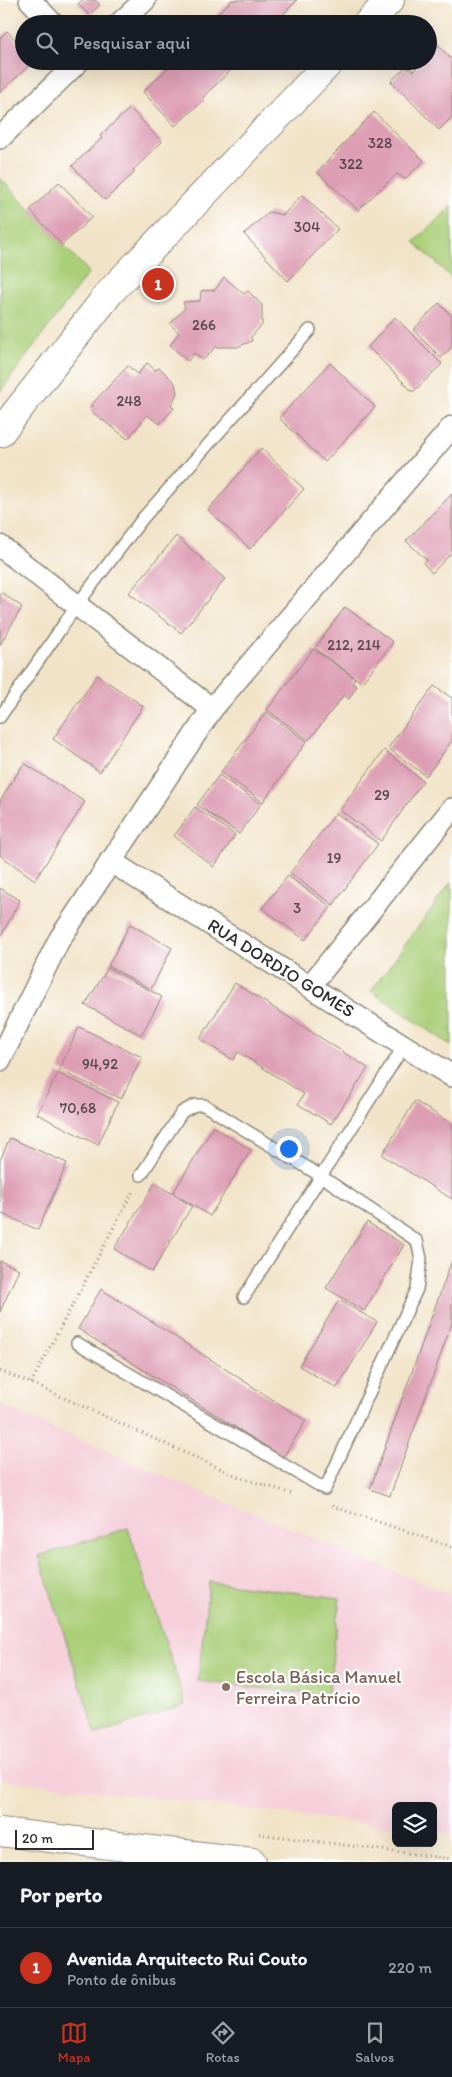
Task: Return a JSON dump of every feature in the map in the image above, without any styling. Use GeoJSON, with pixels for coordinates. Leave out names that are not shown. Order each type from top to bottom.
{"type":"FeatureCollection","features":[{"type":"Feature","properties":{"kind":"street"},"geometry":{"type":"LineString","coordinates":[[30,0],[44,15]]}},
{"type":"Feature","properties":{"kind":"street"},"geometry":{"type":"LineString","coordinates":[[129,15],[145,0]]}},
{"type":"Feature","properties":{"kind":"street"},"geometry":{"type":"LineString","coordinates":[[376,15],[390,0]]}},
{"type":"Feature","properties":{"kind":"street"},"geometry":{"type":"LineString","coordinates":[[0,138],[70,70]]}},
{"type":"Feature","properties":{"kind":"street"},"geometry":{"type":"LineString","coordinates":[[0,433],[111,292],[322,70]]}},
{"type":"Feature","properties":{"kind":"street"},"geometry":{"type":"LineString","coordinates":[[0,1060],[59,940],[212,709],[452,427]]}},
{"type":"Feature","properties":{"kind":"street"},"geometry":{"type":"LineString","coordinates":[[0,546],[212,709]]}},
{"type":"Feature","properties":{"kind":"street"},"geometry":{"type":"LineString","coordinates":[[310,986],[452,809]]}},
{"type":"Feature","properties":{"kind":"street","name":"RUA DORDIO GOMES"},"geometry":{"type":"LineString","coordinates":[[110,861],[452,1076]]}},
{"type":"Feature","properties":{"kind":"street"},"geometry":{"type":"LineString","coordinates":[[0,1832],[252,1862]]}},
{"type":"Feature","properties":{"kind":"lane"},"geometry":{"type":"LineString","coordinates":[[0,718],[77,605],[143,518],[310,330]]}},
{"type":"Feature","properties":{"kind":"lane"},"geometry":{"type":"LineString","coordinates":[[244,1297],[404,1046]]}},
{"type":"Feature","properties":{"kind":"lane"},"geometry":{"type":"LineString","coordinates":[[77,1343],[325,1489],[417,1289],[421,1259],[417,1241],[321,1176],[204,1105],[195,1105],[182,1112],[141,1175]]}},
{"type":"Feature","properties":{"kind":"path"},"geometry":{"type":"LineString","coordinates":[[31,1383],[141,1175]]}},
{"type":"Feature","properties":{"kind":"path"},"geometry":{"type":"LineString","coordinates":[[0,1371],[31,1383],[241,1478],[294,1494]]}},
{"type":"Feature","properties":{"kind":"path"},"geometry":{"type":"LineString","coordinates":[[329,1504],[452,1547]]}},
{"type":"Feature","properties":{"kind":"shaded area","name":"Escola Básica Manuel Ferreira Patrício"},"geometry":{"type":"Polygon","coordinates":[[[0,1405],[206,1494],[452,1595],[452,1834],[437,1832],[437,1802],[392,1802],[392,1827],[0,1779],[0,1405]]]}},
{"type":"Feature","properties":{"kind":"green space"},"geometry":{"type":"Polygon","coordinates":[[[0,178],[89,272],[0,392],[0,178]]]}},
{"type":"Feature","properties":{"kind":"green space"},"geometry":{"type":"Polygon","coordinates":[[[452,206],[452,278],[414,242],[452,206]]]}},
{"type":"Feature","properties":{"kind":"green space"},"geometry":{"type":"Polygon","coordinates":[[[452,881],[452,1046],[371,991],[452,881]]]}},
{"type":"Feature","properties":{"kind":"green space"},"geometry":{"type":"Polygon","coordinates":[[[128,1528],[186,1705],[96,1734],[39,1556],[128,1528]]]}},
{"type":"Feature","properties":{"kind":"green space"},"geometry":{"type":"Polygon","coordinates":[[[209,1582],[340,1598],[328,1696],[198,1681],[209,1582]]]}},
{"type":"Feature","properties":{"kind":"building"},"geometry":{"type":"Polygon","coordinates":[[[82,0],[95,0],[100,5],[89,15],[78,4],[82,0]]]}},
{"type":"Feature","properties":{"kind":"building"},"geometry":{"type":"Polygon","coordinates":[[[232,0],[297,0],[283,15],[216,15],[232,0]]]}},
{"type":"Feature","properties":{"kind":"building"},"geometry":{"type":"Polygon","coordinates":[[[7,31],[15,39],[15,70],[24,70],[0,93],[0,38],[7,31]]]}},
{"type":"Feature","properties":{"kind":"building"},"geometry":{"type":"Polygon","coordinates":[[[437,44],[452,60],[452,117],[439,130],[391,81],[403,70],[437,70],[437,44]]]}},
{"type":"Feature","properties":{"kind":"building"},"geometry":{"type":"Polygon","coordinates":[[[166,70],[231,70],[203,97],[205,99],[175,126],[143,92],[166,70]]]}},
{"type":"Feature","properties":{"kind":"building"},"geometry":{"type":"Polygon","coordinates":[[[130,108],[162,142],[133,170],[135,172],[105,200],[72,166],[130,108]]]}},
{"type":"Feature","properties":{"kind":"building"},"geometry":{"type":"Polygon","coordinates":[[[374,112],[424,161],[405,179],[397,174],[358,210],[317,172],[374,112]]]}},
{"type":"Feature","properties":{"kind":"building"},"geometry":{"type":"Polygon","coordinates":[[[59,182],[92,217],[62,245],[30,210],[59,182]]]}},
{"type":"Feature","properties":{"kind":"building"},"geometry":{"type":"Polygon","coordinates":[[[302,195],[338,229],[288,281],[244,234],[269,212],[283,215],[302,195]]]}},
{"type":"Feature","properties":{"kind":"building"},"geometry":{"type":"Polygon","coordinates":[[[224,277],[244,294],[248,291],[262,305],[262,325],[251,337],[252,341],[237,347],[216,347],[203,360],[194,353],[188,361],[170,345],[179,333],[170,324],[185,308],[183,302],[200,301],[201,291],[215,290],[224,277]]]}},
{"type":"Feature","properties":{"kind":"building"},"geometry":{"type":"Polygon","coordinates":[[[439,303],[452,316],[452,347],[441,358],[413,330],[439,303]]]}},
{"type":"Feature","properties":{"kind":"building"},"geometry":{"type":"Polygon","coordinates":[[[395,317],[442,364],[413,392],[368,347],[395,317]]]}},
{"type":"Feature","properties":{"kind":"building"},"geometry":{"type":"Polygon","coordinates":[[[147,363],[155,370],[160,368],[175,383],[177,393],[171,406],[174,408],[160,424],[147,415],[128,439],[92,412],[91,405],[128,366],[138,374],[147,363]]]}},
{"type":"Feature","properties":{"kind":"building"},"geometry":{"type":"Polygon","coordinates":[[[330,363],[375,407],[325,462],[279,418],[330,363]]]}},
{"type":"Feature","properties":{"kind":"building"},"geometry":{"type":"Polygon","coordinates":[[[261,448],[304,489],[250,549],[208,510],[261,448]]]}},
{"type":"Feature","properties":{"kind":"building"},"geometry":{"type":"Polygon","coordinates":[[[452,494],[452,552],[432,573],[423,563],[427,560],[406,541],[452,494]]]}},
{"type":"Feature","properties":{"kind":"building"},"geometry":{"type":"Polygon","coordinates":[[[176,536],[225,579],[181,633],[129,593],[176,536]]]}},
{"type":"Feature","properties":{"kind":"building"},"geometry":{"type":"Polygon","coordinates":[[[1,592],[22,607],[0,645],[0,594],[1,592]]]}},
{"type":"Feature","properties":{"kind":"building"},"geometry":{"type":"Polygon","coordinates":[[[345,607],[393,642],[362,683],[315,648],[345,607]]]}},
{"type":"Feature","properties":{"kind":"building"},"geometry":{"type":"Polygon","coordinates":[[[313,649],[355,678],[352,683],[357,686],[349,699],[344,695],[309,740],[267,710],[313,649]]]}},
{"type":"Feature","properties":{"kind":"building"},"geometry":{"type":"Polygon","coordinates":[[[97,675],[143,706],[100,772],[53,739],[97,675]]]}},
{"type":"Feature","properties":{"kind":"building"},"geometry":{"type":"Polygon","coordinates":[[[434,686],[452,698],[452,741],[426,776],[388,748],[434,686]]]}},
{"type":"Feature","properties":{"kind":"building"},"geometry":{"type":"Polygon","coordinates":[[[266,712],[307,741],[263,802],[221,772],[266,712]]]}},
{"type":"Feature","properties":{"kind":"building"},"geometry":{"type":"Polygon","coordinates":[[[384,750],[423,781],[381,841],[340,810],[384,750]]]}},
{"type":"Feature","properties":{"kind":"building"},"geometry":{"type":"Polygon","coordinates":[[[24,763],[85,802],[35,880],[0,855],[0,801],[24,763]]]}},
{"type":"Feature","properties":{"kind":"building"},"geometry":{"type":"Polygon","coordinates":[[[219,775],[261,804],[239,834],[197,805],[219,775]]]}},
{"type":"Feature","properties":{"kind":"building"},"geometry":{"type":"Polygon","coordinates":[[[195,807],[235,835],[214,867],[174,836],[195,807]]]}},
{"type":"Feature","properties":{"kind":"building"},"geometry":{"type":"Polygon","coordinates":[[[336,813],[378,844],[333,905],[290,873],[336,813]]]}},
{"type":"Feature","properties":{"kind":"building"},"geometry":{"type":"Polygon","coordinates":[[[288,876],[331,907],[305,940],[262,908],[288,876]]]}},
{"type":"Feature","properties":{"kind":"building"},"geometry":{"type":"Polygon","coordinates":[[[0,888],[20,900],[0,938],[0,888]]]}},
{"type":"Feature","properties":{"kind":"building"},"geometry":{"type":"Polygon","coordinates":[[[130,924],[172,948],[151,989],[108,966],[130,924]]]}},
{"type":"Feature","properties":{"kind":"building"},"geometry":{"type":"Polygon","coordinates":[[[108,968],[162,997],[141,1035],[85,1005],[108,968]]]}},
{"type":"Feature","properties":{"kind":"building"},"geometry":{"type":"Polygon","coordinates":[[[235,983],[368,1068],[331,1124],[298,1104],[304,1094],[238,1052],[233,1060],[200,1039],[235,983]]]}},
{"type":"Feature","properties":{"kind":"building"},"geometry":{"type":"Polygon","coordinates":[[[79,1027],[142,1057],[121,1099],[59,1070],[79,1027]]]}},
{"type":"Feature","properties":{"kind":"building"},"geometry":{"type":"Polygon","coordinates":[[[58,1073],[118,1102],[98,1145],[37,1114],[58,1073]]]}},
{"type":"Feature","properties":{"kind":"building"},"geometry":{"type":"Polygon","coordinates":[[[415,1101],[452,1124],[452,1199],[382,1155],[415,1101]]]}},
{"type":"Feature","properties":{"kind":"building"},"geometry":{"type":"Polygon","coordinates":[[[213,1127],[251,1150],[210,1216],[173,1193],[213,1127]]]}},
{"type":"Feature","properties":{"kind":"building"},"geometry":{"type":"Polygon","coordinates":[[[10,1138],[67,1163],[38,1230],[0,1213],[0,1160],[10,1138]]]}},
{"type":"Feature","properties":{"kind":"building"},"geometry":{"type":"Polygon","coordinates":[[[155,1183],[192,1206],[152,1272],[114,1249],[155,1183]]]}},
{"type":"Feature","properties":{"kind":"building"},"geometry":{"type":"Polygon","coordinates":[[[367,1222],[404,1245],[364,1311],[326,1288],[367,1222]]]}},
{"type":"Feature","properties":{"kind":"building"},"geometry":{"type":"Polygon","coordinates":[[[452,1260],[452,1323],[390,1496],[370,1489],[452,1260]]]}},
{"type":"Feature","properties":{"kind":"building"},"geometry":{"type":"Polygon","coordinates":[[[0,1261],[19,1269],[0,1312],[0,1261]]]}},
{"type":"Feature","properties":{"kind":"building"},"geometry":{"type":"Polygon","coordinates":[[[101,1289],[306,1421],[283,1457],[78,1329],[101,1289]]]}},
{"type":"Feature","properties":{"kind":"building"},"geometry":{"type":"Polygon","coordinates":[[[339,1300],[377,1322],[337,1388],[299,1366],[339,1300]]]}},
{"type":"Feature","properties":{"kind":"place","name":"Avenida Arquitecto Rui Couto"},"geometry":{"type":"Point","coordinates":[158,284]}},
{"type":"Feature","properties":{"kind":"place","name":"Escola Básica Manuel Ferreira Patrício"},"geometry":{"type":"Point","coordinates":[226,1687]}}]}
